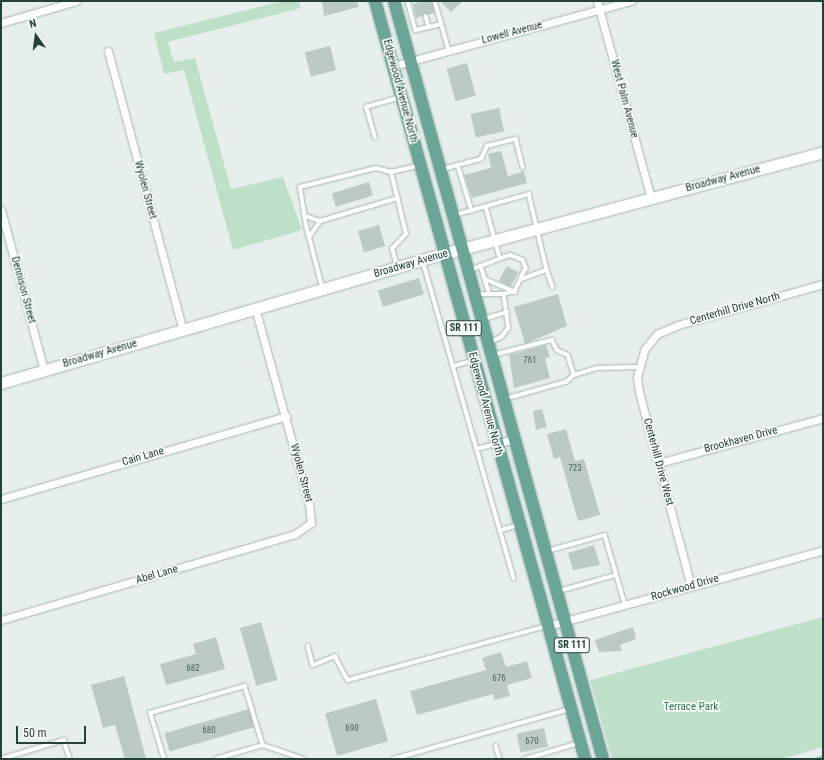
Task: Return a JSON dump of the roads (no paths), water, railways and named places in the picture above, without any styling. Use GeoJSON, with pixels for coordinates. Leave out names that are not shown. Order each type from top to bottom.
{"type":"FeatureCollection","features":[{"type":"Feature","properties":{"kind":"main road","name":"Edgewood Avenue North"},"geometry":{"type":"LineString","coordinates":[[375,1],[473,361],[585,759]]}},
{"type":"Feature","properties":{"kind":"main road","name":"Edgewood Avenue North"},"geometry":{"type":"LineString","coordinates":[[394,1],[461,250],[604,759]]}},
{"type":"Feature","properties":{"kind":"street"},"geometry":{"type":"LineString","coordinates":[[1,23],[76,1]]}},
{"type":"Feature","properties":{"kind":"street","name":"West Palm Avenue"},"geometry":{"type":"LineString","coordinates":[[597,1],[651,198]]}},
{"type":"Feature","properties":{"kind":"street","name":"Lowell Avenue"},"geometry":{"type":"LineString","coordinates":[[393,66],[631,1]]}},
{"type":"Feature","properties":{"kind":"street","name":"Wyolen Street"},"geometry":{"type":"LineString","coordinates":[[108,51],[183,330]]}},
{"type":"Feature","properties":{"kind":"street","name":"Broadway Avenue"},"geometry":{"type":"LineString","coordinates":[[1,383],[397,267],[823,152]]}},
{"type":"Feature","properties":{"kind":"street","name":"Dennison Street"},"geometry":{"type":"LineString","coordinates":[[1,210],[44,371]]}},
{"type":"Feature","properties":{"kind":"street","name":"Centerhill Drive North"},"geometry":{"type":"LineString","coordinates":[[651,340],[678,324],[823,284]]}},
{"type":"Feature","properties":{"kind":"street","name":"Wyolen Street"},"geometry":{"type":"LineString","coordinates":[[255,308],[286,416],[311,523]]}},
{"type":"Feature","properties":{"kind":"street","name":"Centerhill Drive West"},"geometry":{"type":"LineString","coordinates":[[651,340],[638,367],[639,392],[691,586]]}},
{"type":"Feature","properties":{"kind":"street","name":"Cain Lane"},"geometry":{"type":"LineString","coordinates":[[1,499],[286,416]]}},
{"type":"Feature","properties":{"kind":"street","name":"Brookhaven Drive"},"geometry":{"type":"LineString","coordinates":[[659,463],[823,418]]}},
{"type":"Feature","properties":{"kind":"street"},"geometry":{"type":"LineString","coordinates":[[496,444],[514,439]]}},
{"type":"Feature","properties":{"kind":"street","name":"Abel Lane"},"geometry":{"type":"LineString","coordinates":[[1,620],[296,534],[311,523]]}},
{"type":"Feature","properties":{"kind":"street","name":"Rockwood Drive"},"geometry":{"type":"LineString","coordinates":[[548,626],[823,550]]}},
{"type":"Feature","properties":{"kind":"lane"},"geometry":{"type":"LineString","coordinates":[[408,1],[416,30]]}},
{"type":"Feature","properties":{"kind":"lane"},"geometry":{"type":"LineString","coordinates":[[435,1],[449,50]]}},
{"type":"Feature","properties":{"kind":"lane"},"geometry":{"type":"LineString","coordinates":[[426,16],[429,27]]}},
{"type":"Feature","properties":{"kind":"lane"},"geometry":{"type":"LineString","coordinates":[[403,34],[441,24]]}},
{"type":"Feature","properties":{"kind":"lane"},"geometry":{"type":"LineString","coordinates":[[375,138],[366,107],[401,97]]}},
{"type":"Feature","properties":{"kind":"lane"},"geometry":{"type":"LineString","coordinates":[[440,170],[481,159],[487,146],[516,139],[523,167]]}},
{"type":"Feature","properties":{"kind":"lane"},"geometry":{"type":"LineString","coordinates":[[322,289],[300,187],[376,168],[391,172],[420,165]]}},
{"type":"Feature","properties":{"kind":"lane"},"geometry":{"type":"LineString","coordinates":[[458,165],[472,211]]}},
{"type":"Feature","properties":{"kind":"lane"},"geometry":{"type":"LineString","coordinates":[[391,172],[406,234],[392,249],[397,267]]}},
{"type":"Feature","properties":{"kind":"lane"},"geometry":{"type":"LineString","coordinates":[[452,216],[529,194],[547,270],[553,287]]}},
{"type":"Feature","properties":{"kind":"lane"},"geometry":{"type":"LineString","coordinates":[[306,216],[320,221],[398,198]]}},
{"type":"Feature","properties":{"kind":"lane"},"geometry":{"type":"LineString","coordinates":[[486,206],[500,258]]}},
{"type":"Feature","properties":{"kind":"lane"},"geometry":{"type":"LineString","coordinates":[[310,236],[320,221]]}},
{"type":"Feature","properties":{"kind":"lane"},"geometry":{"type":"LineString","coordinates":[[467,271],[500,258],[518,255],[526,268],[515,292]]}},
{"type":"Feature","properties":{"kind":"lane"},"geometry":{"type":"LineString","coordinates":[[423,260],[514,578]]}},
{"type":"Feature","properties":{"kind":"lane"},"geometry":{"type":"LineString","coordinates":[[481,266],[489,292]]}},
{"type":"Feature","properties":{"kind":"lane"},"geometry":{"type":"LineString","coordinates":[[521,280],[547,270]]}},
{"type":"Feature","properties":{"kind":"lane"},"geometry":{"type":"LineString","coordinates":[[485,279],[515,292]]}},
{"type":"Feature","properties":{"kind":"lane"},"geometry":{"type":"LineString","coordinates":[[474,295],[489,292],[504,294],[515,292]]}},
{"type":"Feature","properties":{"kind":"lane"},"geometry":{"type":"LineString","coordinates":[[489,350],[502,338],[509,328],[504,294]]}},
{"type":"Feature","properties":{"kind":"lane"},"geometry":{"type":"LineString","coordinates":[[481,320],[507,312]]}},
{"type":"Feature","properties":{"kind":"lane"},"geometry":{"type":"LineString","coordinates":[[489,350],[552,340],[557,350],[568,355],[574,375]]}},
{"type":"Feature","properties":{"kind":"lane"},"geometry":{"type":"LineString","coordinates":[[454,366],[473,361]]}},
{"type":"Feature","properties":{"kind":"lane"},"geometry":{"type":"LineString","coordinates":[[503,400],[567,382],[574,375],[597,368],[638,367]]}},
{"type":"Feature","properties":{"kind":"lane"},"geometry":{"type":"LineString","coordinates":[[477,449],[496,444]]}},
{"type":"Feature","properties":{"kind":"lane"},"geometry":{"type":"LineString","coordinates":[[501,530],[519,525]]}},
{"type":"Feature","properties":{"kind":"lane"},"geometry":{"type":"LineString","coordinates":[[546,551],[605,535],[625,605]]}},
{"type":"Feature","properties":{"kind":"lane"},"geometry":{"type":"LineString","coordinates":[[557,591],[616,575]]}},
{"type":"Feature","properties":{"kind":"lane"},"geometry":{"type":"LineString","coordinates":[[308,646],[313,665],[335,656],[348,680],[548,626]]}},
{"type":"Feature","properties":{"kind":"lane"},"geometry":{"type":"LineString","coordinates":[[164,759],[150,713],[245,686],[263,745]]}},
{"type":"Feature","properties":{"kind":"lane"},"geometry":{"type":"LineString","coordinates":[[393,759],[571,709]]}},
{"type":"Feature","properties":{"kind":"lane"},"geometry":{"type":"LineString","coordinates":[[1,759],[64,740],[70,759]]}},
{"type":"Feature","properties":{"kind":"lane"},"geometry":{"type":"LineString","coordinates":[[524,759],[580,743]]}},
{"type":"Feature","properties":{"kind":"lane"},"geometry":{"type":"LineString","coordinates":[[216,759],[263,745],[302,759]]}},
{"type":"Feature","properties":{"kind":"lane"},"geometry":{"type":"LineString","coordinates":[[496,746],[500,759]]}},
{"type":"Feature","properties":{"kind":"waterway"},"geometry":{"type":"LineString","coordinates":[[814,759],[823,756]]}},
{"type":"Feature","properties":{"kind":"park label","name":"Terrace Park"},"geometry":{"type":"Point","coordinates":[691,707]}}]}
